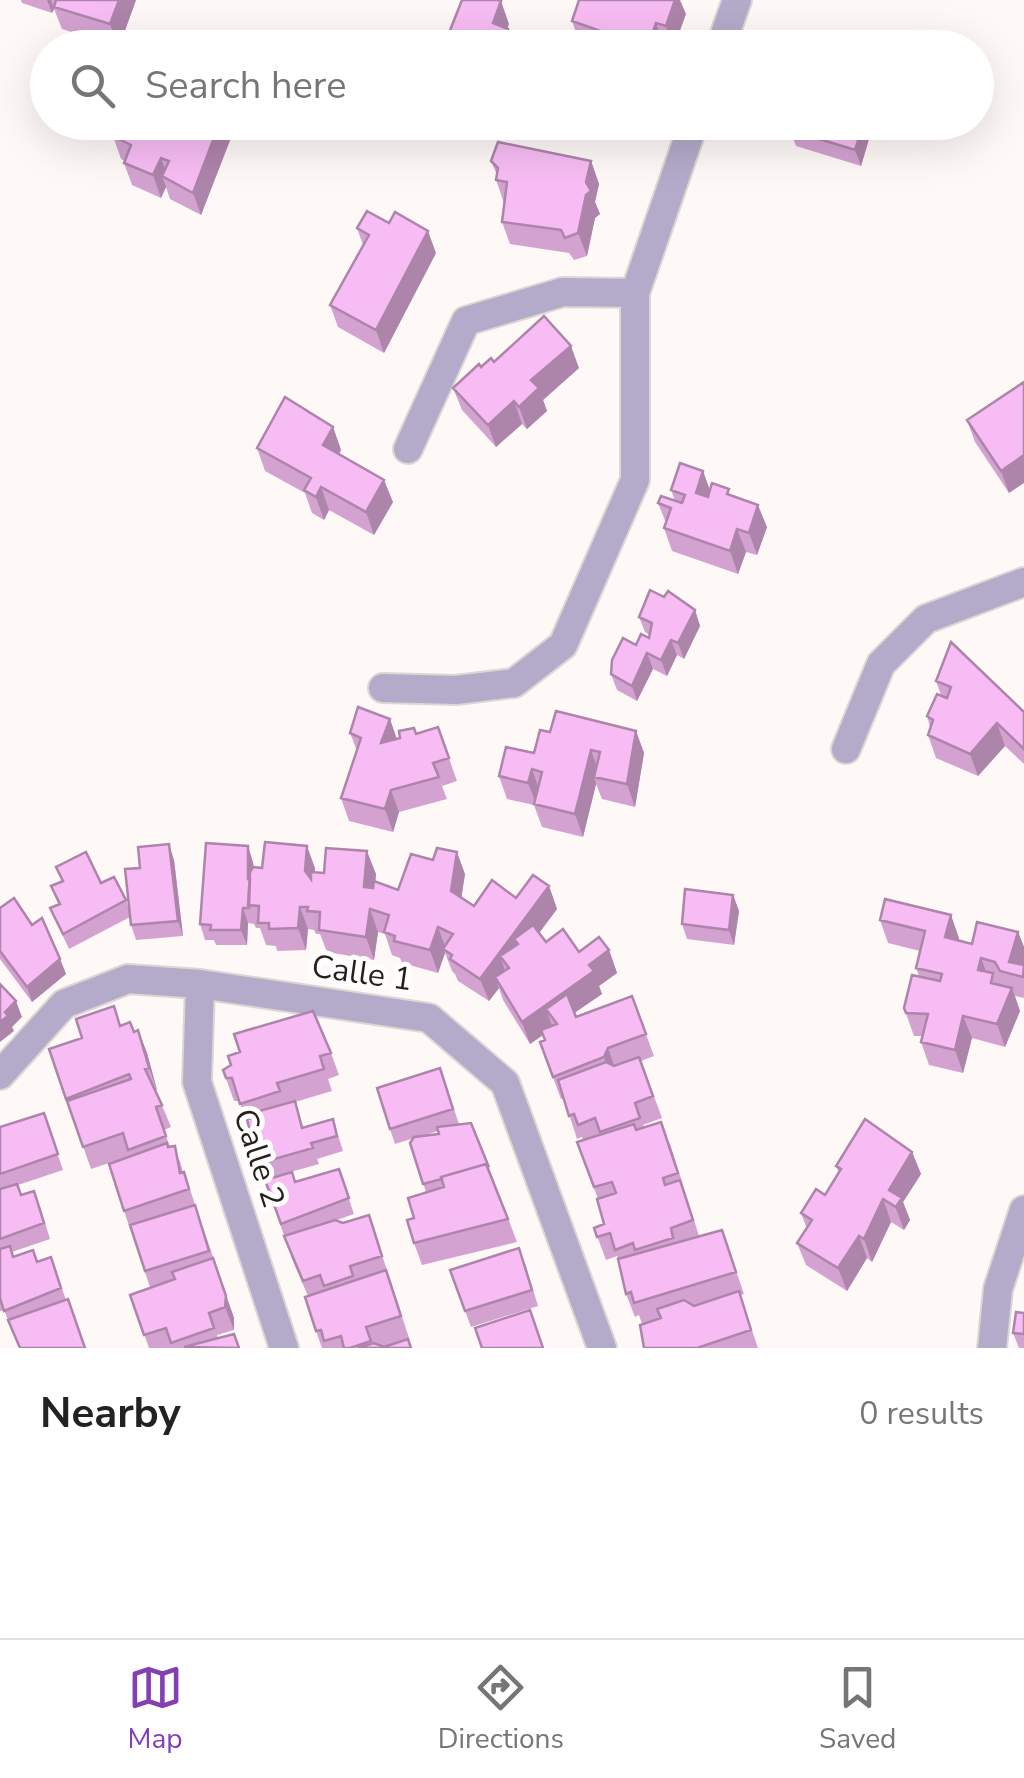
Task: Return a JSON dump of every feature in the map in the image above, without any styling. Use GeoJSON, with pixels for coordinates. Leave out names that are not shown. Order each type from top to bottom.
{"type":"FeatureCollection","features":[{"type":"Feature","properties":{"kind":"street"},"geometry":{"type":"LineString","coordinates":[[726,30],[737,0]]}},
{"type":"Feature","properties":{"kind":"street"},"geometry":{"type":"LineString","coordinates":[[384,688],[456,690],[514,684],[563,645],[635,480],[635,293],[688,140]]}},
{"type":"Feature","properties":{"kind":"street"},"geometry":{"type":"LineString","coordinates":[[408,449],[466,322],[563,292],[635,293]]}},
{"type":"Feature","properties":{"kind":"street"},"geometry":{"type":"LineString","coordinates":[[846,749],[881,664],[926,618],[1024,582]]}},
{"type":"Feature","properties":{"kind":"street","name":"Calle 1"},"geometry":{"type":"LineString","coordinates":[[0,1076],[64,1004],[128,979],[200,984],[429,1018],[506,1083],[602,1348]]}},
{"type":"Feature","properties":{"kind":"street","name":"Calle 2"},"geometry":{"type":"LineString","coordinates":[[200,984],[197,1082],[284,1348]]}},
{"type":"Feature","properties":{"kind":"street"},"geometry":{"type":"LineString","coordinates":[[992,1348],[998,1289],[1024,1210]]}},
{"type":"Feature","properties":{"kind":"building"},"geometry":{"type":"Polygon","coordinates":[[[56,0],[119,0],[110,24],[54,7],[56,0]]]}},
{"type":"Feature","properties":{"kind":"building"},"geometry":{"type":"Polygon","coordinates":[[[462,0],[501,1],[493,23],[508,30],[450,30],[462,0]]]}},
{"type":"Feature","properties":{"kind":"building"},"geometry":{"type":"Polygon","coordinates":[[[579,0],[675,0],[666,26],[656,23],[653,30],[598,30],[572,21],[579,0]]]}},
{"type":"Feature","properties":{"kind":"building"},"geometry":{"type":"Polygon","coordinates":[[[121,140],[213,140],[193,193],[162,176],[169,161],[161,158],[153,175],[124,163],[131,145],[121,140]]]}},
{"type":"Feature","properties":{"kind":"building"},"geometry":{"type":"Polygon","coordinates":[[[822,140],[858,140],[855,150],[822,140]]]}},
{"type":"Feature","properties":{"kind":"building"},"geometry":{"type":"Polygon","coordinates":[[[498,142],[591,161],[586,182],[591,191],[586,195],[578,233],[565,238],[561,230],[502,222],[507,182],[496,180],[498,168],[491,161],[498,142]]]}},
{"type":"Feature","properties":{"kind":"building"},"geometry":{"type":"Polygon","coordinates":[[[367,211],[389,223],[395,212],[428,231],[376,330],[330,305],[369,235],[357,228],[367,211]]]}},
{"type":"Feature","properties":{"kind":"building"},"geometry":{"type":"Polygon","coordinates":[[[544,316],[571,346],[531,380],[539,388],[519,407],[514,401],[488,425],[453,388],[479,364],[481,367],[491,358],[494,362],[544,316]]]}},
{"type":"Feature","properties":{"kind":"building"},"geometry":{"type":"Polygon","coordinates":[[[1024,382],[1024,455],[1001,471],[967,420],[1024,382]]]}},
{"type":"Feature","properties":{"kind":"building"},"geometry":{"type":"Polygon","coordinates":[[[285,397],[333,427],[323,445],[384,480],[366,512],[321,487],[316,497],[304,490],[311,478],[257,448],[285,397]]]}},
{"type":"Feature","properties":{"kind":"building"},"geometry":{"type":"Polygon","coordinates":[[[680,463],[703,471],[696,493],[708,497],[712,483],[729,489],[727,494],[758,505],[749,533],[737,529],[730,551],[664,528],[671,508],[658,503],[661,496],[682,503],[685,495],[671,490],[680,463]]]}},
{"type":"Feature","properties":{"kind":"building"},"geometry":{"type":"Polygon","coordinates":[[[650,590],[664,597],[668,591],[695,610],[678,643],[671,640],[661,660],[647,653],[632,686],[611,674],[612,660],[623,638],[636,645],[641,634],[649,638],[652,623],[639,617],[650,590]]]}},
{"type":"Feature","properties":{"kind":"building"},"geometry":{"type":"Polygon","coordinates":[[[951,642],[1024,712],[1024,749],[997,723],[970,754],[928,735],[933,720],[927,716],[937,694],[947,698],[951,687],[936,681],[951,642]]]}},
{"type":"Feature","properties":{"kind":"building"},"geometry":{"type":"Polygon","coordinates":[[[358,707],[390,719],[381,743],[400,738],[399,731],[414,728],[416,734],[438,727],[449,758],[433,763],[439,777],[391,790],[385,809],[341,798],[361,738],[350,733],[358,707]]]}},
{"type":"Feature","properties":{"kind":"building"},"geometry":{"type":"Polygon","coordinates":[[[556,711],[636,731],[627,784],[594,777],[600,752],[591,750],[575,814],[534,804],[542,772],[532,769],[528,783],[499,776],[506,747],[534,753],[540,730],[550,732],[556,711]]]}},
{"type":"Feature","properties":{"kind":"building"},"geometry":{"type":"Polygon","coordinates":[[[265,842],[307,846],[305,871],[311,879],[311,872],[324,873],[326,848],[367,851],[364,887],[373,888],[374,881],[398,890],[411,854],[433,860],[437,848],[457,852],[451,891],[474,906],[492,880],[516,898],[533,875],[549,886],[480,979],[450,959],[452,955],[443,949],[453,934],[438,927],[430,950],[394,941],[395,936],[384,932],[389,915],[370,909],[366,937],[319,930],[320,912],[307,911],[308,907],[300,907],[298,928],[269,929],[269,923],[258,923],[259,906],[248,905],[250,872],[253,867],[262,868],[265,842]]]}},
{"type":"Feature","properties":{"kind":"building"},"geometry":{"type":"Polygon","coordinates":[[[206,843],[248,846],[249,908],[243,908],[241,930],[210,930],[211,925],[200,924],[206,843]]]}},
{"type":"Feature","properties":{"kind":"building"},"geometry":{"type":"Polygon","coordinates":[[[169,844],[178,921],[131,925],[125,869],[140,868],[138,847],[169,844]]]}},
{"type":"Feature","properties":{"kind":"building"},"geometry":{"type":"Polygon","coordinates":[[[86,852],[101,883],[114,877],[126,900],[63,934],[50,908],[60,904],[51,886],[63,881],[56,867],[86,852]]]}},
{"type":"Feature","properties":{"kind":"building"},"geometry":{"type":"Polygon","coordinates":[[[685,889],[733,895],[729,930],[682,924],[685,889]]]}},
{"type":"Feature","properties":{"kind":"building"},"geometry":{"type":"Polygon","coordinates":[[[14,898],[32,925],[42,918],[60,959],[27,987],[0,951],[0,908],[14,898]]]}},
{"type":"Feature","properties":{"kind":"building"},"geometry":{"type":"Polygon","coordinates":[[[885,899],[951,915],[945,937],[972,944],[977,922],[1018,932],[1009,962],[1024,965],[1023,977],[1000,971],[995,962],[981,958],[978,970],[993,973],[991,983],[1012,988],[997,1024],[963,1016],[955,1050],[921,1042],[928,1014],[906,1013],[904,1008],[912,975],[940,981],[942,974],[916,968],[925,931],[880,920],[885,899]]]}},
{"type":"Feature","properties":{"kind":"building"},"geometry":{"type":"Polygon","coordinates":[[[533,925],[546,942],[563,929],[579,952],[599,937],[609,950],[589,965],[594,971],[522,1022],[495,977],[509,968],[500,956],[518,944],[514,939],[533,925]]]}},
{"type":"Feature","properties":{"kind":"building"},"geometry":{"type":"Polygon","coordinates":[[[0,984],[16,1001],[0,1022],[0,984]]]}},
{"type":"Feature","properties":{"kind":"building"},"geometry":{"type":"Polygon","coordinates":[[[567,994],[576,1017],[632,996],[646,1034],[608,1048],[604,1057],[553,1077],[540,1042],[545,1040],[541,1030],[557,1024],[546,1009],[567,994]]]}},
{"type":"Feature","properties":{"kind":"building"},"geometry":{"type":"Polygon","coordinates":[[[114,1006],[120,1026],[130,1022],[134,1032],[138,1030],[149,1068],[145,1069],[162,1105],[156,1107],[166,1136],[128,1150],[123,1133],[83,1147],[67,1101],[131,1079],[129,1074],[66,1099],[49,1049],[82,1038],[76,1019],[114,1006]]]}},
{"type":"Feature","properties":{"kind":"building"},"geometry":{"type":"Polygon","coordinates":[[[313,1011],[331,1053],[320,1056],[324,1069],[277,1083],[280,1091],[240,1104],[232,1078],[226,1078],[223,1070],[231,1065],[228,1056],[240,1052],[234,1034],[313,1011]]]}},
{"type":"Feature","properties":{"kind":"building"},"geometry":{"type":"Polygon","coordinates":[[[639,1057],[653,1096],[635,1103],[640,1118],[600,1132],[595,1118],[578,1125],[574,1114],[569,1116],[558,1080],[606,1062],[614,1066],[639,1057]]]}},
{"type":"Feature","properties":{"kind":"building"},"geometry":{"type":"Polygon","coordinates":[[[440,1068],[453,1109],[390,1129],[377,1088],[440,1068]]]}},
{"type":"Feature","properties":{"kind":"building"},"geometry":{"type":"Polygon","coordinates":[[[295,1101],[302,1128],[333,1119],[337,1136],[311,1143],[313,1148],[257,1164],[247,1119],[253,1118],[252,1113],[295,1101]]]}},
{"type":"Feature","properties":{"kind":"building"},"geometry":{"type":"Polygon","coordinates":[[[44,1113],[58,1154],[0,1174],[0,1127],[44,1113]]]}},
{"type":"Feature","properties":{"kind":"building"},"geometry":{"type":"Polygon","coordinates":[[[865,1119],[912,1152],[889,1190],[902,1198],[896,1207],[883,1199],[864,1239],[859,1236],[838,1268],[797,1243],[812,1220],[801,1213],[816,1189],[825,1195],[841,1169],[836,1166],[865,1119]]]}},
{"type":"Feature","properties":{"kind":"building"},"geometry":{"type":"Polygon","coordinates":[[[661,1122],[678,1173],[663,1178],[665,1185],[680,1180],[693,1220],[671,1228],[673,1238],[635,1250],[633,1243],[615,1250],[610,1233],[597,1237],[594,1228],[604,1224],[597,1199],[616,1193],[612,1182],[594,1187],[577,1142],[634,1124],[636,1130],[661,1122]]]}},
{"type":"Feature","properties":{"kind":"building"},"geometry":{"type":"Polygon","coordinates":[[[471,1123],[488,1165],[423,1184],[410,1143],[414,1137],[439,1134],[437,1127],[471,1123]]]}},
{"type":"Feature","properties":{"kind":"building"},"geometry":{"type":"Polygon","coordinates":[[[167,1143],[168,1147],[175,1146],[180,1173],[184,1172],[189,1189],[124,1211],[109,1164],[167,1143]]]}},
{"type":"Feature","properties":{"kind":"building"},"geometry":{"type":"Polygon","coordinates":[[[486,1164],[508,1219],[414,1243],[407,1220],[414,1218],[408,1198],[444,1187],[441,1177],[486,1164]]]}},
{"type":"Feature","properties":{"kind":"building"},"geometry":{"type":"Polygon","coordinates":[[[339,1169],[349,1198],[281,1224],[265,1180],[292,1172],[295,1182],[339,1169]]]}},
{"type":"Feature","properties":{"kind":"building"},"geometry":{"type":"Polygon","coordinates":[[[17,1184],[21,1195],[34,1191],[44,1223],[0,1239],[0,1189],[17,1184]]]}},
{"type":"Feature","properties":{"kind":"building"},"geometry":{"type":"Polygon","coordinates":[[[195,1205],[209,1251],[145,1271],[130,1225],[195,1205]]]}},
{"type":"Feature","properties":{"kind":"building"},"geometry":{"type":"Polygon","coordinates":[[[369,1215],[382,1256],[350,1266],[353,1276],[324,1286],[320,1275],[303,1281],[284,1236],[335,1220],[343,1223],[369,1215]]]}},
{"type":"Feature","properties":{"kind":"building"},"geometry":{"type":"Polygon","coordinates":[[[722,1230],[736,1272],[634,1303],[631,1292],[626,1294],[618,1259],[722,1230]]]}},
{"type":"Feature","properties":{"kind":"building"},"geometry":{"type":"Polygon","coordinates":[[[10,1246],[13,1257],[33,1250],[37,1262],[51,1257],[61,1288],[4,1311],[0,1298],[0,1249],[10,1246]]]}},
{"type":"Feature","properties":{"kind":"building"},"geometry":{"type":"Polygon","coordinates":[[[519,1248],[532,1290],[465,1311],[450,1270],[519,1248]]]}},
{"type":"Feature","properties":{"kind":"building"},"geometry":{"type":"Polygon","coordinates":[[[213,1258],[226,1296],[225,1307],[209,1313],[214,1328],[171,1343],[166,1328],[144,1335],[130,1295],[175,1279],[172,1272],[213,1258]]]}},
{"type":"Feature","properties":{"kind":"building"},"geometry":{"type":"Polygon","coordinates":[[[386,1270],[401,1316],[366,1327],[371,1341],[350,1348],[344,1348],[341,1336],[324,1341],[321,1330],[316,1331],[305,1297],[386,1270]]]}},
{"type":"Feature","properties":{"kind":"building"},"geometry":{"type":"Polygon","coordinates":[[[739,1291],[751,1330],[697,1348],[644,1348],[640,1325],[661,1318],[657,1309],[684,1300],[694,1306],[739,1291]]]}},
{"type":"Feature","properties":{"kind":"building"},"geometry":{"type":"Polygon","coordinates":[[[68,1299],[85,1348],[20,1348],[8,1320],[68,1299]]]}},
{"type":"Feature","properties":{"kind":"building"},"geometry":{"type":"Polygon","coordinates":[[[530,1310],[543,1348],[482,1348],[475,1328],[530,1310]]]}},
{"type":"Feature","properties":{"kind":"building"},"geometry":{"type":"Polygon","coordinates":[[[1016,1312],[1024,1313],[1024,1334],[1013,1333],[1016,1312]]]}},
{"type":"Feature","properties":{"kind":"building"},"geometry":{"type":"Polygon","coordinates":[[[234,1334],[239,1348],[184,1347],[234,1334]]]}},
{"type":"Feature","properties":{"kind":"building"},"geometry":{"type":"Polygon","coordinates":[[[408,1339],[411,1348],[358,1348],[374,1343],[384,1347],[408,1339]]]}}]}
